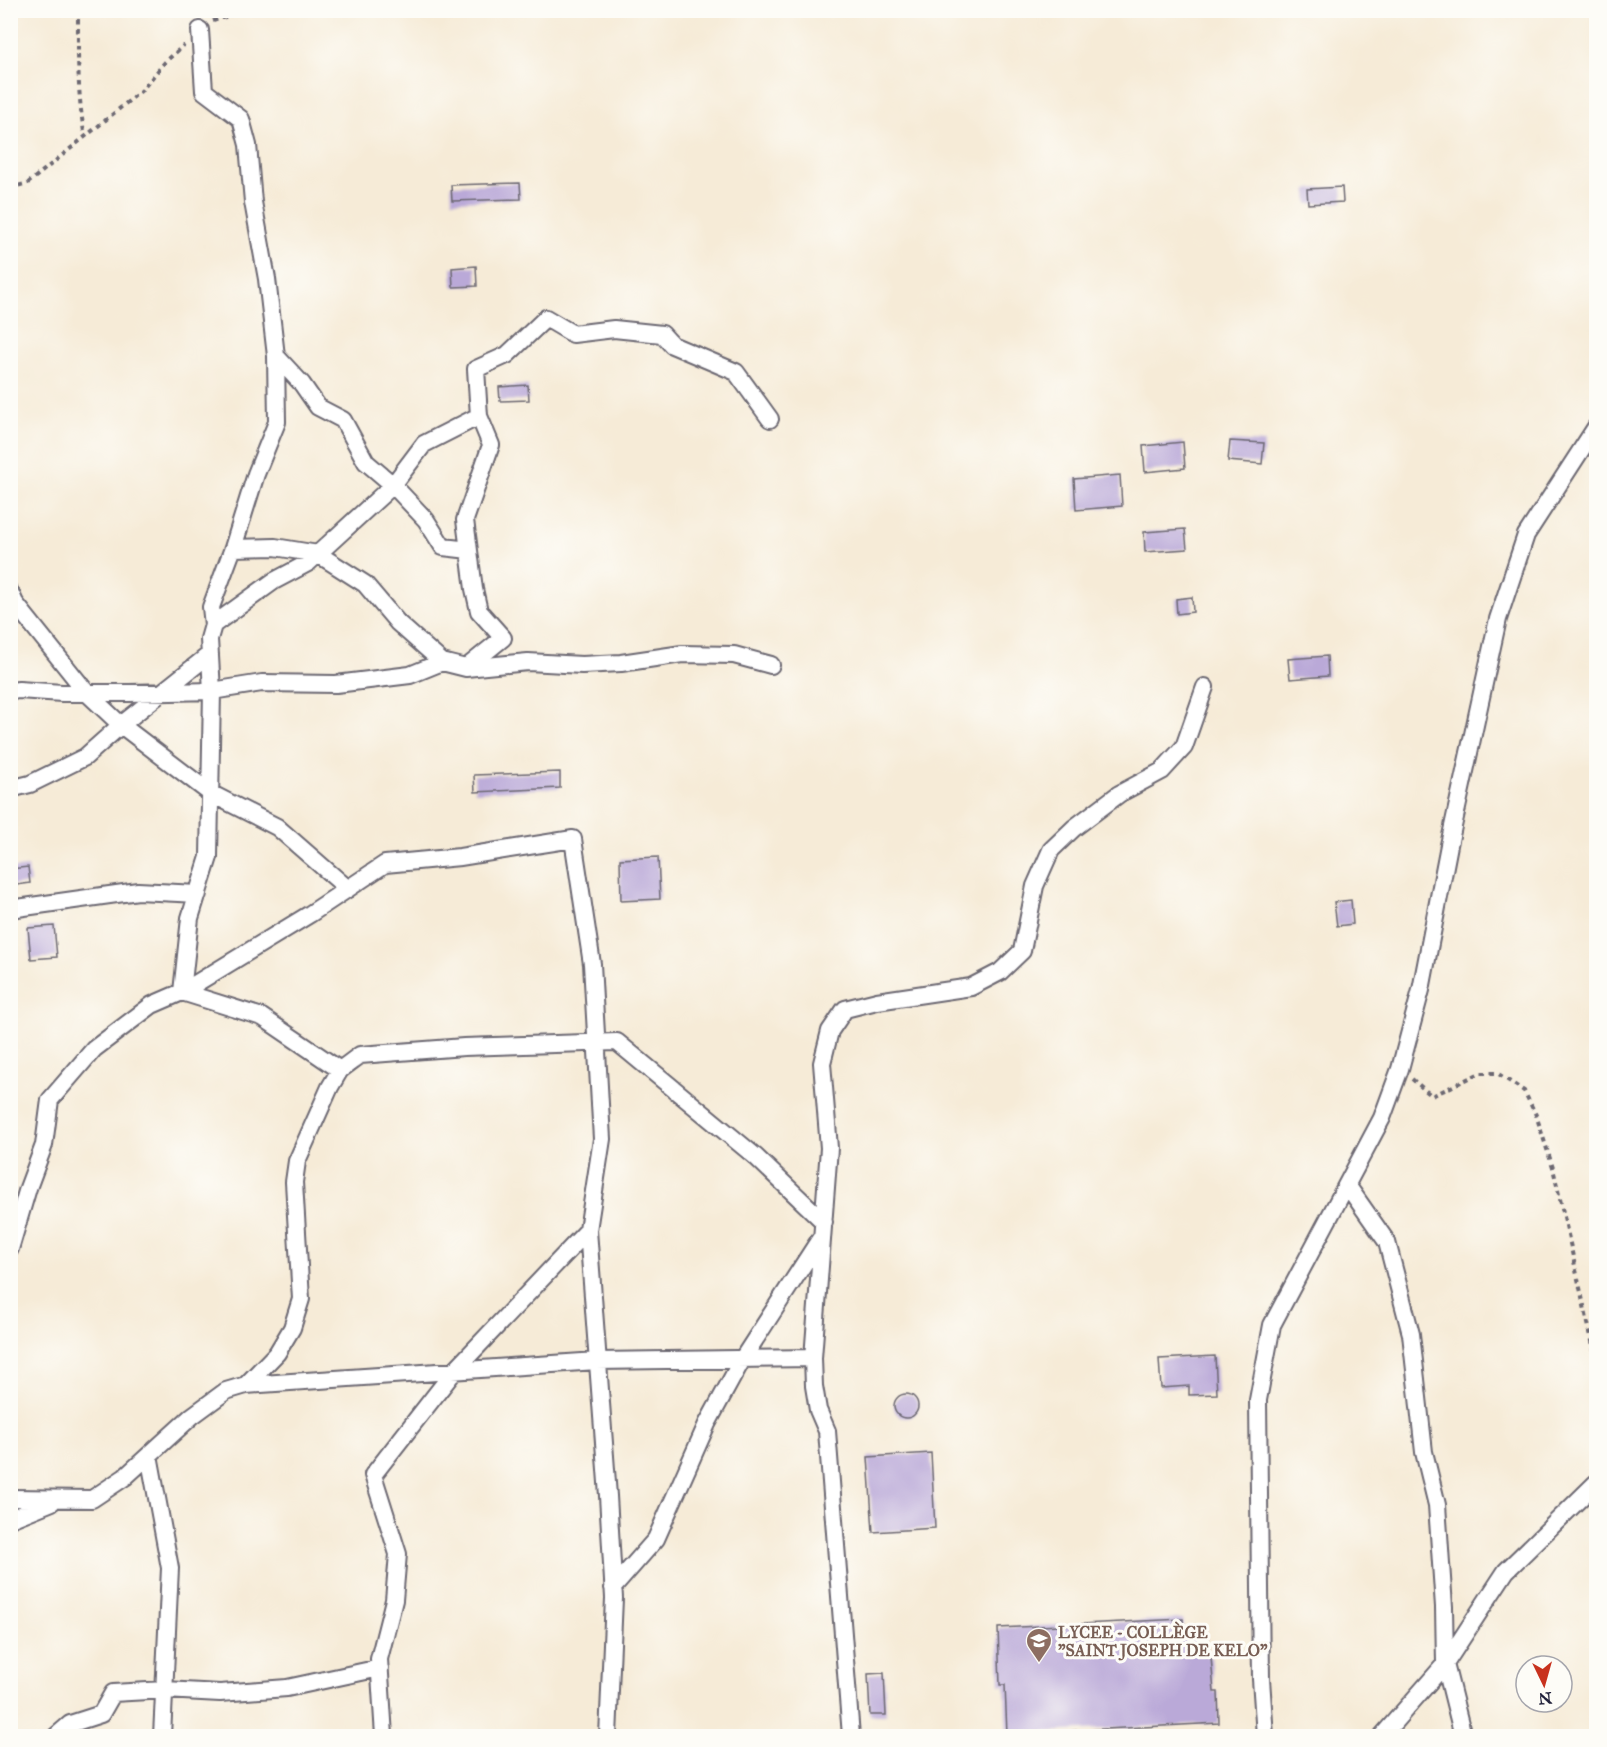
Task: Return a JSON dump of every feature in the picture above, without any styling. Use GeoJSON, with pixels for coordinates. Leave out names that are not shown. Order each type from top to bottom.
{"type":"FeatureCollection","features":[{"type":"Feature","properties":{"kind":"street"},"geometry":{"type":"LineString","coordinates":[[182,992],[190,918],[209,857],[212,691],[209,639],[213,625],[211,607],[233,548],[255,474],[278,422],[276,356],[267,279],[253,202],[248,145],[241,119],[204,91],[200,30]]}},
{"type":"Feature","properties":{"kind":"street"},"geometry":{"type":"LineString","coordinates":[[466,668],[503,638],[479,611],[465,520],[491,445],[479,416],[476,369],[507,355],[546,318],[573,334],[614,329],[662,334],[672,345],[736,372],[770,419]]}},
{"type":"Feature","properties":{"kind":"street"},"geometry":{"type":"LineString","coordinates":[[276,356],[302,384],[318,407],[343,420],[366,462],[393,485],[426,520],[443,547],[469,550]]}},
{"type":"Feature","properties":{"kind":"street"},"geometry":{"type":"LineString","coordinates":[[213,625],[274,581],[308,563],[393,485],[424,444],[479,416]]}},
{"type":"Feature","properties":{"kind":"street"},"geometry":{"type":"LineString","coordinates":[[1265,1737],[1261,1679],[1258,1400],[1272,1325],[1382,1118],[1400,1069],[1421,990],[1449,845],[1498,619],[1526,535],[1596,427]]}},
{"type":"Feature","properties":{"kind":"street"},"geometry":{"type":"LineString","coordinates":[[233,548],[275,547],[318,554],[365,584],[398,623],[442,662],[466,668],[528,662],[582,665],[621,663],[682,654],[734,655],[771,665]]}},
{"type":"Feature","properties":{"kind":"street"},"geometry":{"type":"LineString","coordinates":[[10,592],[15,603],[87,693],[122,725],[210,793],[277,827],[348,889]]}},
{"type":"Feature","properties":{"kind":"street"},"geometry":{"type":"LineString","coordinates":[[10,789],[30,784],[85,758],[210,654]]}},
{"type":"Feature","properties":{"kind":"street"},"geometry":{"type":"LineString","coordinates":[[14,695],[212,691],[262,683],[336,684],[410,675],[442,662]]}},
{"type":"Feature","properties":{"kind":"street"},"geometry":{"type":"LineString","coordinates":[[850,1737],[827,1431],[818,1410],[813,1386],[813,1358],[829,1148],[822,1063],[830,1031],[845,1009],[877,1001],[971,987],[1000,972],[1022,951],[1035,886],[1051,850],[1074,828],[1119,794],[1162,771],[1184,747],[1205,687]]}},
{"type":"Feature","properties":{"kind":"street"},"geometry":{"type":"LineString","coordinates":[[10,1249],[28,1188],[44,1145],[50,1100],[94,1049],[152,1005],[182,992],[385,864],[460,857],[573,839],[592,964],[602,1139],[588,1230],[613,1588],[608,1737]]}},
{"type":"Feature","properties":{"kind":"street"},"geometry":{"type":"LineString","coordinates":[[10,909],[138,891],[198,894]]}},
{"type":"Feature","properties":{"kind":"street"},"geometry":{"type":"LineString","coordinates":[[182,992],[262,1017],[340,1070]]}},
{"type":"Feature","properties":{"kind":"street"},"geometry":{"type":"LineString","coordinates":[[246,1385],[278,1353],[292,1328],[301,1299],[294,1182],[297,1161],[340,1070],[360,1055],[464,1047],[617,1042],[756,1157],[823,1229]]}},
{"type":"Feature","properties":{"kind":"street"},"geometry":{"type":"LineString","coordinates":[[1347,1185],[1387,1242],[1412,1334],[1424,1452],[1437,1505],[1444,1607],[1445,1664],[1462,1737]]}},
{"type":"Feature","properties":{"kind":"street"},"geometry":{"type":"LineString","coordinates":[[613,1588],[656,1539],[707,1424],[743,1358],[823,1229]]}},
{"type":"Feature","properties":{"kind":"street"},"geometry":{"type":"LineString","coordinates":[[384,1737],[379,1659],[394,1600],[398,1554],[373,1475],[455,1370],[588,1230]]}},
{"type":"Feature","properties":{"kind":"street"},"geometry":{"type":"LineString","coordinates":[[10,1498],[92,1499],[124,1477],[192,1416],[226,1391],[246,1385],[597,1361],[813,1358]]}},
{"type":"Feature","properties":{"kind":"street"},"geometry":{"type":"LineString","coordinates":[[148,1455],[170,1568],[162,1737]]}},
{"type":"Feature","properties":{"kind":"street"},"geometry":{"type":"LineString","coordinates":[[1382,1737],[1445,1664],[1506,1571],[1596,1483]]}},
{"type":"Feature","properties":{"kind":"street"},"geometry":{"type":"LineString","coordinates":[[10,1519],[58,1499]]}},
{"type":"Feature","properties":{"kind":"street"},"geometry":{"type":"LineString","coordinates":[[56,1737],[70,1724],[101,1714],[112,1693],[165,1690],[220,1694],[287,1688],[380,1668]]}},
{"type":"Feature","properties":{"kind":"path"},"geometry":{"type":"LineString","coordinates":[[78,10],[81,115],[85,136]]}},
{"type":"Feature","properties":{"kind":"path"},"geometry":{"type":"LineString","coordinates":[[10,188],[28,183],[142,90],[165,62],[207,23],[246,10]]}},
{"type":"Feature","properties":{"kind":"path"},"geometry":{"type":"LineString","coordinates":[[1400,1069],[1431,1096],[1480,1073],[1497,1073],[1524,1091],[1536,1115],[1553,1168],[1596,1359]]}},
{"type":"Feature","properties":{"kind":"building"},"geometry":{"type":"Polygon","coordinates":[[[520,183],[521,199],[452,201],[451,185],[520,183]]]}},
{"type":"Feature","properties":{"kind":"building"},"geometry":{"type":"Polygon","coordinates":[[[1342,187],[1343,202],[1308,204],[1307,189],[1342,187]]]}},
{"type":"Feature","properties":{"kind":"building"},"geometry":{"type":"Polygon","coordinates":[[[476,266],[477,286],[453,287],[452,268],[476,266]]]}},
{"type":"Feature","properties":{"kind":"building"},"geometry":{"type":"Polygon","coordinates":[[[528,385],[529,400],[500,401],[499,387],[528,385]]]}},
{"type":"Feature","properties":{"kind":"building"},"geometry":{"type":"Polygon","coordinates":[[[1230,441],[1264,443],[1262,464],[1228,461],[1230,441]]]}},
{"type":"Feature","properties":{"kind":"building"},"geometry":{"type":"Polygon","coordinates":[[[1183,442],[1185,468],[1145,472],[1143,446],[1183,442]]]}},
{"type":"Feature","properties":{"kind":"building"},"geometry":{"type":"Polygon","coordinates":[[[1120,475],[1122,506],[1076,510],[1074,479],[1120,475]]]}},
{"type":"Feature","properties":{"kind":"building"},"geometry":{"type":"Polygon","coordinates":[[[1185,529],[1187,549],[1145,552],[1144,532],[1185,529]]]}},
{"type":"Feature","properties":{"kind":"building"},"geometry":{"type":"Polygon","coordinates":[[[1192,597],[1193,612],[1177,614],[1176,599],[1192,597]]]}},
{"type":"Feature","properties":{"kind":"building"},"geometry":{"type":"Polygon","coordinates":[[[1327,656],[1328,676],[1290,679],[1288,659],[1327,656]]]}},
{"type":"Feature","properties":{"kind":"building"},"geometry":{"type":"Polygon","coordinates":[[[560,772],[560,788],[475,792],[474,775],[560,772]]]}},
{"type":"Feature","properties":{"kind":"building"},"geometry":{"type":"Polygon","coordinates":[[[658,857],[660,899],[621,901],[620,859],[658,857]]]}},
{"type":"Feature","properties":{"kind":"building"},"geometry":{"type":"Polygon","coordinates":[[[28,867],[30,883],[10,886],[10,869],[28,867]]]}},
{"type":"Feature","properties":{"kind":"building"},"geometry":{"type":"Polygon","coordinates":[[[1351,900],[1353,924],[1337,926],[1334,902],[1351,900]]]}},
{"type":"Feature","properties":{"kind":"building"},"geometry":{"type":"Polygon","coordinates":[[[54,926],[57,957],[31,959],[28,928],[54,926]]]}},
{"type":"Feature","properties":{"kind":"building"},"geometry":{"type":"Polygon","coordinates":[[[1215,1356],[1217,1394],[1189,1395],[1189,1386],[1161,1388],[1159,1359],[1215,1356]]]}},
{"type":"Feature","properties":{"kind":"building"},"geometry":{"type":"Polygon","coordinates":[[[906,1394],[915,1397],[918,1406],[915,1415],[906,1418],[897,1415],[894,1406],[897,1397],[906,1394]]]}},
{"type":"Feature","properties":{"kind":"building"},"geometry":{"type":"Polygon","coordinates":[[[931,1453],[935,1528],[873,1532],[868,1457],[931,1453]]]}},
{"type":"Feature","properties":{"kind":"building"},"geometry":{"type":"Polygon","coordinates":[[[1183,1619],[1184,1628],[1205,1627],[1207,1657],[1211,1657],[1214,1692],[1218,1692],[1219,1723],[1007,1734],[1005,1685],[1000,1685],[998,1628],[1183,1619]]]}},
{"type":"Feature","properties":{"kind":"building"},"geometry":{"type":"Polygon","coordinates":[[[884,1673],[886,1715],[870,1715],[868,1674],[884,1673]]]}},
{"type":"Feature","properties":{"kind":"place","name":"LYCEE - COLLÈGE \"SAINT JOSEPH DE KELO\""},"geometry":{"type":"Point","coordinates":[1039,1664]}}]}
